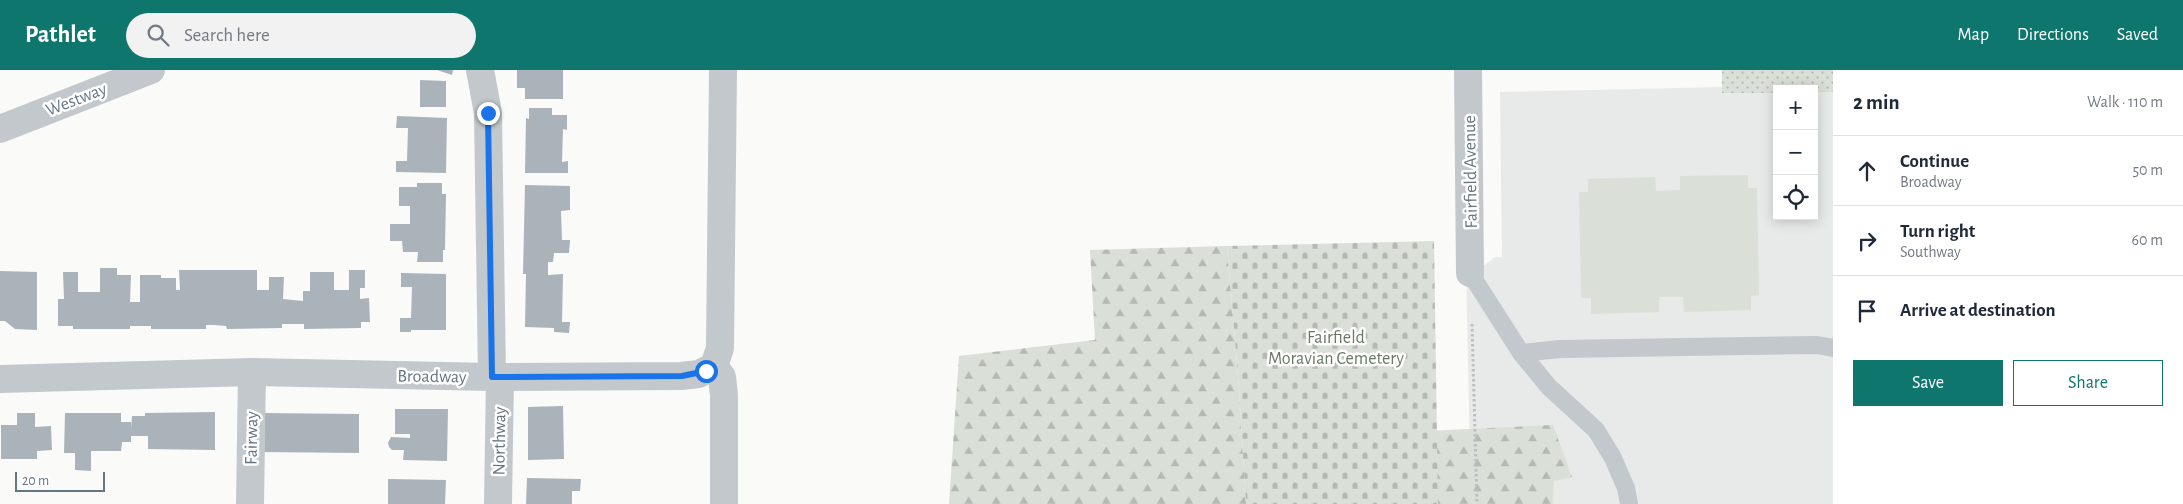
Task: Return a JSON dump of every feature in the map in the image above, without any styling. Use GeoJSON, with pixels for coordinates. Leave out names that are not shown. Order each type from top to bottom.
{"type":"FeatureCollection","features":[{"type":"Feature","properties":{"kind":"street","name":"Westway"},"geometry":{"type":"LineString","coordinates":[[0,129],[151,70]]}},
{"type":"Feature","properties":{"kind":"street","name":"Northway"},"geometry":{"type":"LineString","coordinates":[[480,70],[488,113],[498,504]]}},
{"type":"Feature","properties":{"kind":"street"},"geometry":{"type":"LineString","coordinates":[[722,70],[720,348],[714,366],[722,377],[724,394],[724,504]]}},
{"type":"Feature","properties":{"kind":"street","name":"Fairfield Avenue"},"geometry":{"type":"LineString","coordinates":[[1468,70],[1470,273]]}},
{"type":"Feature","properties":{"kind":"street","name":"Broadway"},"geometry":{"type":"LineString","coordinates":[[0,379],[252,372],[496,377],[682,376],[699,374],[714,366]]}},
{"type":"Feature","properties":{"kind":"street","name":"Fairway"},"geometry":{"type":"LineString","coordinates":[[250,504],[252,372]]}},
{"type":"Feature","properties":{"kind":"lane"},"geometry":{"type":"LineString","coordinates":[[1470,273],[1521,353],[1549,388],[1596,430],[1613,458],[1626,488],[1629,504]]}},
{"type":"Feature","properties":{"kind":"lane"},"geometry":{"type":"LineString","coordinates":[[1521,353],[1560,349],[1817,345],[1833,348]]}},
{"type":"Feature","properties":{"kind":"path"},"geometry":{"type":"LineString","coordinates":[[1472,321],[1477,504]]}},
{"type":"Feature","properties":{"kind":"shaded area"},"geometry":{"type":"Polygon","coordinates":[[[1722,70],[1833,70],[1833,504],[1471,504],[1466,265],[1485,265],[1495,257],[1502,257],[1500,92],[1722,87],[1722,70]]]}},
{"type":"Feature","properties":{"kind":"green space"},"geometry":{"type":"Polygon","coordinates":[[[1722,70],[1833,70],[1833,92],[1818,92],[1818,85],[1773,85],[1773,93],[1722,93],[1722,70]]]}},
{"type":"Feature","properties":{"kind":"green space"},"geometry":{"type":"Polygon","coordinates":[[[1748,175],[1748,188],[1757,188],[1759,295],[1751,296],[1751,310],[1684,312],[1683,297],[1659,297],[1659,312],[1591,314],[1591,298],[1581,298],[1579,192],[1588,192],[1588,179],[1655,177],[1656,191],[1680,190],[1680,176],[1748,175]]]}},
{"type":"Feature","properties":{"kind":"green space","name":"Fairfield Moravian Cemetery"},"geometry":{"type":"Polygon","coordinates":[[[1434,241],[1438,504],[1246,504],[1239,388],[1227,246],[1434,241]]]}},
{"type":"Feature","properties":{"kind":"green space"},"geometry":{"type":"Polygon","coordinates":[[[1227,246],[1239,388],[1246,504],[949,504],[959,356],[1095,340],[1090,250],[1227,246]]]}},
{"type":"Feature","properties":{"kind":"green space"},"geometry":{"type":"Polygon","coordinates":[[[1553,425],[1572,477],[1554,481],[1553,504],[1391,504],[1384,433],[1553,425]]]}},
{"type":"Feature","properties":{"kind":"building"},"geometry":{"type":"Polygon","coordinates":[[[437,70],[453,70],[452,75],[437,70]]]}},
{"type":"Feature","properties":{"kind":"building"},"geometry":{"type":"Polygon","coordinates":[[[517,70],[563,70],[563,99],[525,99],[525,88],[517,88],[517,70]]]}},
{"type":"Feature","properties":{"kind":"building"},"geometry":{"type":"Polygon","coordinates":[[[420,80],[446,81],[446,107],[420,107],[420,80]]]}},
{"type":"Feature","properties":{"kind":"building"},"geometry":{"type":"Polygon","coordinates":[[[529,108],[552,108],[552,115],[567,115],[567,130],[563,129],[562,162],[568,161],[568,173],[525,173],[526,118],[529,119],[529,108]]]}},
{"type":"Feature","properties":{"kind":"building"},"geometry":{"type":"Polygon","coordinates":[[[397,116],[447,118],[446,173],[396,172],[396,161],[407,161],[408,128],[396,128],[397,116]]]}},
{"type":"Feature","properties":{"kind":"building"},"geometry":{"type":"Polygon","coordinates":[[[417,183],[442,183],[442,194],[446,194],[443,262],[417,262],[418,252],[403,252],[402,241],[390,241],[390,224],[410,224],[410,206],[399,206],[399,187],[417,187],[417,183]]]}},
{"type":"Feature","properties":{"kind":"building"},"geometry":{"type":"Polygon","coordinates":[[[525,185],[570,186],[570,210],[561,211],[562,240],[570,240],[569,253],[554,253],[553,262],[548,262],[548,275],[563,274],[562,322],[570,322],[569,333],[554,332],[554,328],[525,327],[526,274],[523,274],[525,185]]]}},
{"type":"Feature","properties":{"kind":"building"},"geometry":{"type":"Polygon","coordinates":[[[100,268],[117,268],[117,275],[131,275],[130,302],[140,302],[140,275],[161,275],[161,278],[176,278],[176,290],[180,290],[179,270],[257,270],[257,290],[269,290],[269,277],[284,277],[283,299],[303,301],[303,291],[310,291],[310,272],[334,272],[334,290],[349,290],[349,270],[365,270],[365,288],[360,288],[360,299],[369,298],[370,322],[361,322],[361,328],[304,329],[304,324],[282,324],[282,328],[227,329],[226,326],[214,325],[206,325],[206,329],[151,329],[151,326],[130,326],[130,329],[73,329],[73,326],[58,326],[58,299],[64,299],[63,272],[78,272],[78,292],[100,292],[100,268]]]}},
{"type":"Feature","properties":{"kind":"building"},"geometry":{"type":"Polygon","coordinates":[[[0,271],[37,272],[37,330],[15,329],[5,321],[0,321],[0,271]]]}},
{"type":"Feature","properties":{"kind":"building"},"geometry":{"type":"Polygon","coordinates":[[[401,273],[446,274],[446,330],[411,330],[411,332],[400,332],[400,318],[411,318],[412,287],[401,287],[401,273]]]}},
{"type":"Feature","properties":{"kind":"building"},"geometry":{"type":"Polygon","coordinates":[[[563,406],[564,459],[528,460],[528,407],[563,406]]]}},
{"type":"Feature","properties":{"kind":"building"},"geometry":{"type":"Polygon","coordinates":[[[395,409],[448,409],[447,461],[403,460],[404,450],[392,450],[389,447],[388,443],[391,437],[410,438],[410,434],[395,434],[395,409]]]}},
{"type":"Feature","properties":{"kind":"building"},"geometry":{"type":"Polygon","coordinates":[[[215,412],[215,450],[148,449],[148,436],[131,436],[131,442],[122,442],[121,451],[91,451],[91,471],[75,470],[75,453],[64,453],[65,413],[121,413],[121,422],[131,422],[131,429],[132,416],[145,416],[145,413],[215,412]]]}},
{"type":"Feature","properties":{"kind":"building"},"geometry":{"type":"Polygon","coordinates":[[[17,413],[35,413],[35,427],[51,426],[52,450],[37,451],[37,459],[1,459],[1,425],[17,425],[17,413]]]}},
{"type":"Feature","properties":{"kind":"building"},"geometry":{"type":"Polygon","coordinates":[[[260,413],[359,414],[359,453],[260,452],[260,413]]]}},
{"type":"Feature","properties":{"kind":"building"},"geometry":{"type":"Polygon","coordinates":[[[527,478],[581,479],[580,491],[572,491],[572,504],[526,504],[527,478]]]}},
{"type":"Feature","properties":{"kind":"building"},"geometry":{"type":"Polygon","coordinates":[[[388,479],[446,480],[445,504],[388,504],[388,479]]]}},
{"type":"Feature","properties":{"kind":"route"},"geometry":{"type":"LineString","coordinates":[[488,113],[492,377],[690,376],[706,371]]}}]}
